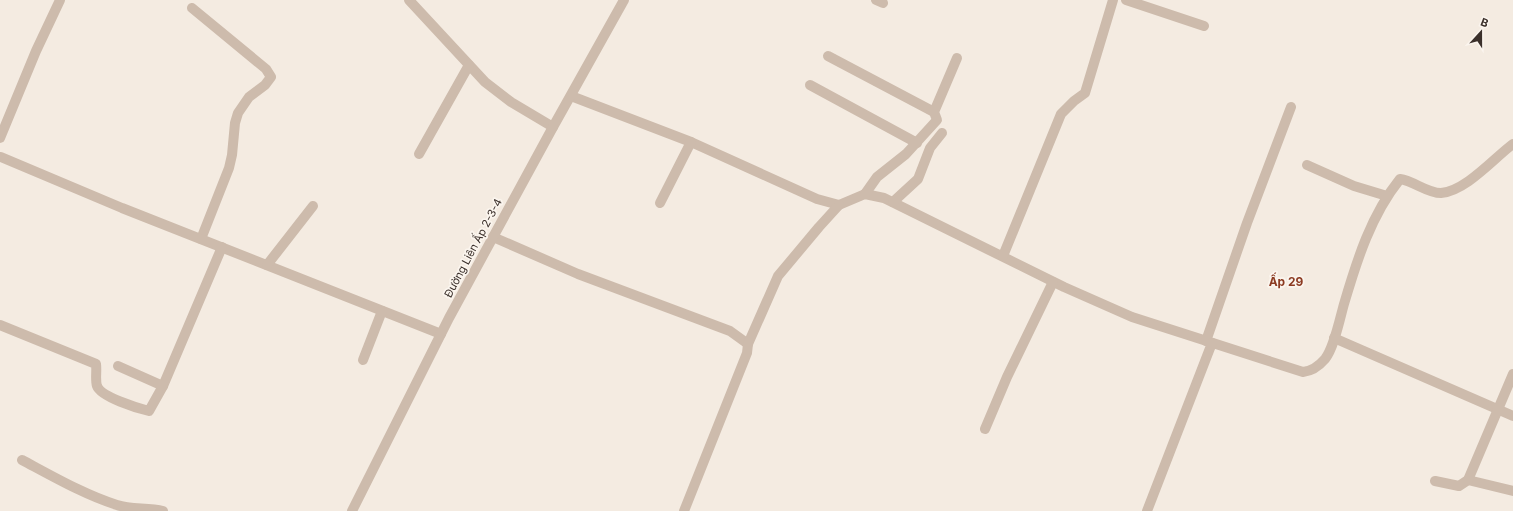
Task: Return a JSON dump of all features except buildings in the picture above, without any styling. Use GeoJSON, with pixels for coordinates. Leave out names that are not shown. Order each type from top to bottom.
{"type":"FeatureCollection","features":[{"type":"Feature","properties":{"kind":"street"},"geometry":{"type":"LineString","coordinates":[[0,138],[36,51],[60,0]]}},
{"type":"Feature","properties":{"kind":"street"},"geometry":{"type":"LineString","coordinates":[[409,0],[485,82],[511,102],[553,127]]}},
{"type":"Feature","properties":{"kind":"street","name":"Đường Liên Ấp 2-3-4"},"geometry":{"type":"LineString","coordinates":[[352,511],[441,334],[493,236],[624,0]]}},
{"type":"Feature","properties":{"kind":"street"},"geometry":{"type":"LineString","coordinates":[[1003,256],[1061,114],[1074,101],[1085,93],[1113,0]]}},
{"type":"Feature","properties":{"kind":"street"},"geometry":{"type":"LineString","coordinates":[[1126,0],[1204,26]]}},
{"type":"Feature","properties":{"kind":"street"},"geometry":{"type":"LineString","coordinates":[[192,8],[266,69],[271,77],[265,85],[249,97],[238,113],[235,123],[232,155],[201,238]]}},
{"type":"Feature","properties":{"kind":"street"},"geometry":{"type":"LineString","coordinates":[[828,56],[934,112],[937,120],[906,154],[877,177],[865,194]]}},
{"type":"Feature","properties":{"kind":"street"},"geometry":{"type":"LineString","coordinates":[[934,112],[957,58]]}},
{"type":"Feature","properties":{"kind":"street"},"geometry":{"type":"LineString","coordinates":[[419,154],[469,65]]}},
{"type":"Feature","properties":{"kind":"street"},"geometry":{"type":"LineString","coordinates":[[810,85],[917,143]]}},
{"type":"Feature","properties":{"kind":"street"},"geometry":{"type":"LineString","coordinates":[[570,96],[691,142],[817,199],[839,205]]}},
{"type":"Feature","properties":{"kind":"street"},"geometry":{"type":"LineString","coordinates":[[1146,511],[1209,342],[1247,223],[1291,107]]}},
{"type":"Feature","properties":{"kind":"street"},"geometry":{"type":"LineString","coordinates":[[893,202],[918,179],[930,148],[942,133]]}},
{"type":"Feature","properties":{"kind":"street"},"geometry":{"type":"LineString","coordinates":[[660,203],[691,142]]}},
{"type":"Feature","properties":{"kind":"street"},"geometry":{"type":"LineString","coordinates":[[684,511],[747,353],[748,344],[778,276],[819,226],[839,205],[865,194],[878,196],[1003,256],[1053,282],[1132,317],[1303,372],[1312,370],[1326,358],[1334,338],[1358,258],[1387,196],[1400,179],[1407,180],[1435,192],[1442,193],[1458,187],[1491,165],[1512,146]]}},
{"type":"Feature","properties":{"kind":"street"},"geometry":{"type":"LineString","coordinates":[[0,156],[222,247],[441,334]]}},
{"type":"Feature","properties":{"kind":"street"},"geometry":{"type":"LineString","coordinates":[[1307,165],[1354,186],[1387,196]]}},
{"type":"Feature","properties":{"kind":"street"},"geometry":{"type":"LineString","coordinates":[[268,265],[312,206]]}},
{"type":"Feature","properties":{"kind":"street"},"geometry":{"type":"LineString","coordinates":[[493,236],[578,274],[730,331],[748,344]]}},
{"type":"Feature","properties":{"kind":"street"},"geometry":{"type":"LineString","coordinates":[[0,326],[96,364],[96,384],[100,391],[139,409],[150,411],[163,386],[222,247]]}},
{"type":"Feature","properties":{"kind":"street"},"geometry":{"type":"LineString","coordinates":[[985,429],[1007,377],[1053,282]]}},
{"type":"Feature","properties":{"kind":"street"},"geometry":{"type":"LineString","coordinates":[[363,360],[382,311]]}},
{"type":"Feature","properties":{"kind":"street"},"geometry":{"type":"LineString","coordinates":[[1334,338],[1513,416]]}},
{"type":"Feature","properties":{"kind":"street"},"geometry":{"type":"LineString","coordinates":[[118,366],[163,386]]}},
{"type":"Feature","properties":{"kind":"street"},"geometry":{"type":"LineString","coordinates":[[1435,481],[1459,486],[1468,480],[1513,374]]}},
{"type":"Feature","properties":{"kind":"street"},"geometry":{"type":"LineString","coordinates":[[22,460],[62,481],[118,506],[154,508],[163,511]]}},
{"type":"Feature","properties":{"kind":"street"},"geometry":{"type":"LineString","coordinates":[[1468,480],[1513,491]]}},
{"type":"Feature","properties":{"kind":"district","name":"Ấp 29"},"geometry":{"type":"Point","coordinates":[1286,282]}}]}
